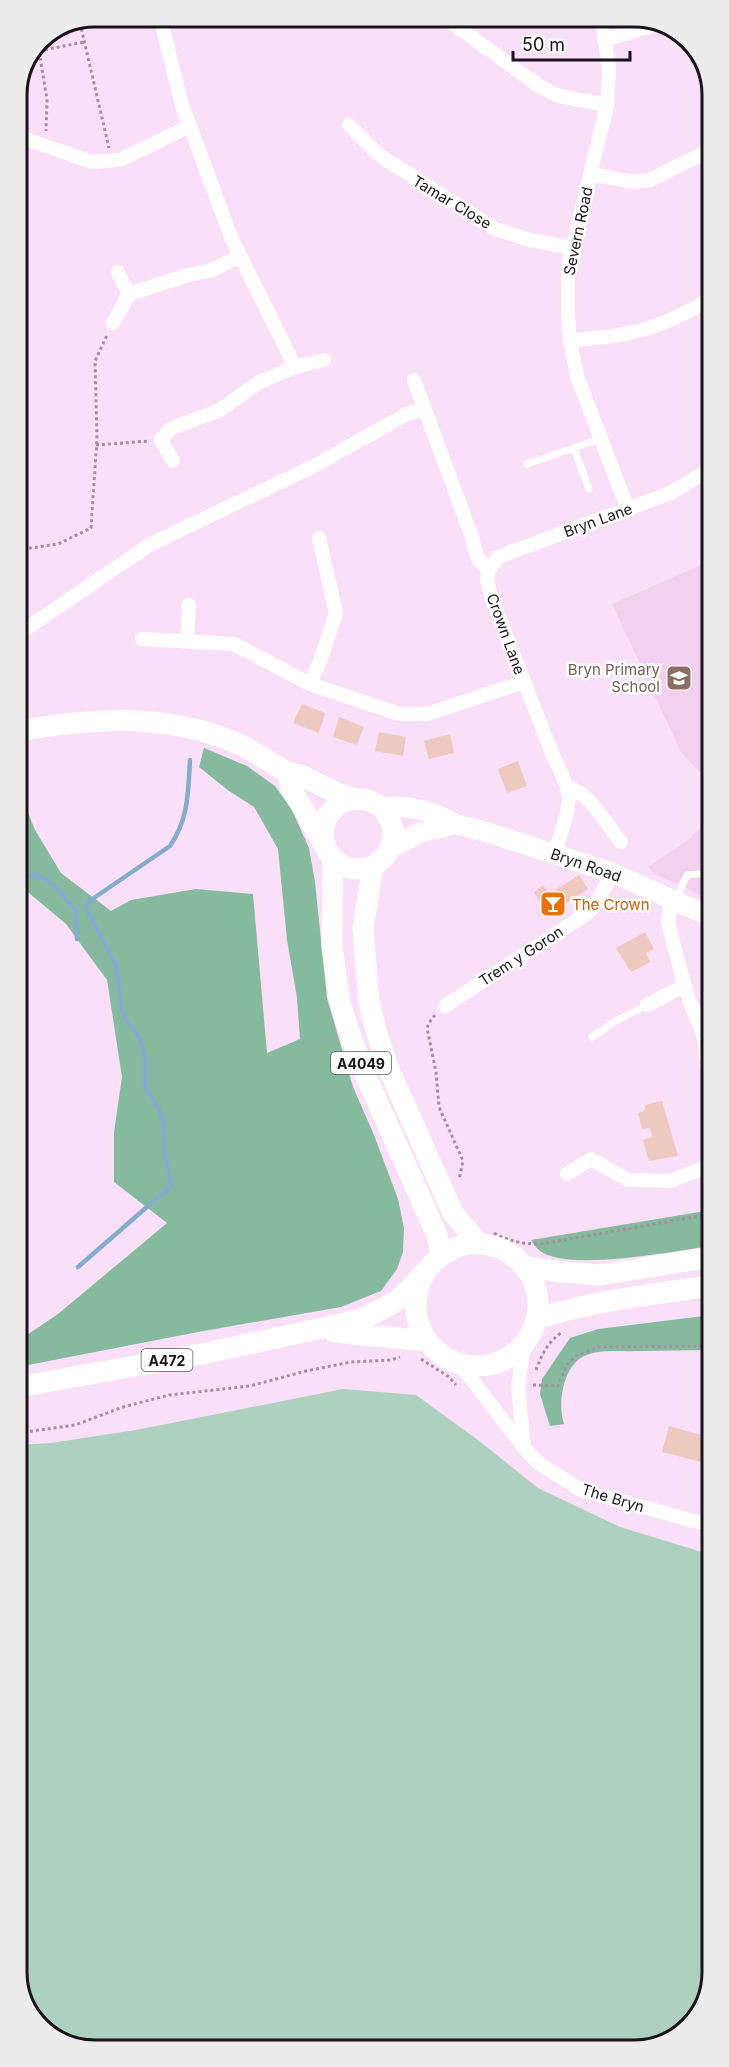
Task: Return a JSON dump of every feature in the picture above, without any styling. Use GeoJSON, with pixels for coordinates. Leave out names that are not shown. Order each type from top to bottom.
{"type":"FeatureCollection","features":[{"type":"Feature","properties":{"kind":"main road"},"geometry":{"type":"LineString","coordinates":[[27,730],[61,724],[105,720],[194,729],[233,741],[259,754],[288,773],[300,774],[337,795],[371,801],[382,807],[392,821],[394,833],[392,847],[386,858],[373,867],[361,870],[350,869],[329,854],[323,837],[323,827],[334,808],[349,800],[357,799]]}},
{"type":"Feature","properties":{"kind":"main road","name":"A4049"},"geometry":{"type":"LineString","coordinates":[[288,773],[290,786],[318,831],[329,854],[332,947],[340,1003],[352,1040],[436,1235],[441,1256]]}},
{"type":"Feature","properties":{"kind":"main road","name":"A4049"},"geometry":{"type":"LineString","coordinates":[[373,867],[363,928],[369,1002],[376,1031],[388,1067],[453,1213],[485,1238]]}},
{"type":"Feature","properties":{"kind":"main road"},"geometry":{"type":"LineString","coordinates":[[485,1238],[524,1266],[533,1282],[538,1300],[536,1320],[524,1344],[511,1356],[494,1364],[476,1366],[459,1363],[441,1355],[427,1341],[419,1325],[416,1307],[418,1289],[425,1272],[441,1256],[485,1238]]}},
{"type":"Feature","properties":{"kind":"main road"},"geometry":{"type":"LineString","coordinates":[[524,1266],[600,1275],[702,1258]]}},
{"type":"Feature","properties":{"kind":"main road","name":"A472"},"geometry":{"type":"LineString","coordinates":[[27,1385],[207,1353],[359,1320],[404,1296],[425,1272]]}},
{"type":"Feature","properties":{"kind":"main road"},"geometry":{"type":"LineString","coordinates":[[536,1320],[614,1299],[702,1287]]}},
{"type":"Feature","properties":{"kind":"main road","name":"A472"},"geometry":{"type":"LineString","coordinates":[[316,1330],[427,1341]]}},
{"type":"Feature","properties":{"kind":"street"},"geometry":{"type":"LineString","coordinates":[[163,27],[183,109],[231,237],[295,367]]}},
{"type":"Feature","properties":{"kind":"street"},"geometry":{"type":"LineString","coordinates":[[458,27],[539,86],[560,96],[607,105]]}},
{"type":"Feature","properties":{"kind":"street","name":"Severn Road"},"geometry":{"type":"LineString","coordinates":[[603,27],[609,68],[607,105],[568,266],[567,289],[570,341],[577,376],[628,510]]}},
{"type":"Feature","properties":{"kind":"street"},"geometry":{"type":"LineString","coordinates":[[605,40],[645,28]]}},
{"type":"Feature","properties":{"kind":"street","name":"Tamar Close"},"geometry":{"type":"LineString","coordinates":[[349,125],[379,155],[394,166],[495,229],[521,238],[572,248]]}},
{"type":"Feature","properties":{"kind":"street"},"geometry":{"type":"LineString","coordinates":[[27,140],[92,162],[113,161],[120,160],[190,126]]}},
{"type":"Feature","properties":{"kind":"street"},"geometry":{"type":"LineString","coordinates":[[591,174],[633,182],[650,180],[702,154]]}},
{"type":"Feature","properties":{"kind":"street"},"geometry":{"type":"LineString","coordinates":[[113,323],[129,294],[188,275],[212,270],[240,256]]}},
{"type":"Feature","properties":{"kind":"street"},"geometry":{"type":"LineString","coordinates":[[118,272],[129,294]]}},
{"type":"Feature","properties":{"kind":"street"},"geometry":{"type":"LineString","coordinates":[[570,341],[652,327],[702,304]]}},
{"type":"Feature","properties":{"kind":"street"},"geometry":{"type":"LineString","coordinates":[[173,461],[161,440],[170,429],[220,410],[258,383],[295,367],[324,360]]}},
{"type":"Feature","properties":{"kind":"street","name":"Crown Lane"},"geometry":{"type":"LineString","coordinates":[[414,380],[473,540],[477,557],[489,571],[487,581],[493,602],[567,787],[569,799],[567,813],[555,853]]}},
{"type":"Feature","properties":{"kind":"street"},"geometry":{"type":"LineString","coordinates":[[27,629],[151,544],[314,466],[407,414],[425,409]]}},
{"type":"Feature","properties":{"kind":"street","name":"Bryn Lane"},"geometry":{"type":"LineString","coordinates":[[489,571],[498,557],[671,493],[702,474]]}},
{"type":"Feature","properties":{"kind":"street"},"geometry":{"type":"LineString","coordinates":[[310,684],[336,613],[319,538]]}},
{"type":"Feature","properties":{"kind":"street"},"geometry":{"type":"LineString","coordinates":[[187,641],[189,605]]}},
{"type":"Feature","properties":{"kind":"street"},"geometry":{"type":"LineString","coordinates":[[142,639],[234,644],[310,684],[381,709],[414,715],[427,714],[524,682]]}},
{"type":"Feature","properties":{"kind":"street"},"geometry":{"type":"LineString","coordinates":[[567,787],[576,789],[586,797],[621,842]]}},
{"type":"Feature","properties":{"kind":"street","name":"Bryn Road"},"geometry":{"type":"LineString","coordinates":[[382,807],[414,808],[443,817],[455,824],[555,853],[613,873],[702,913]]}},
{"type":"Feature","properties":{"kind":"street","name":"Bryn Road"},"geometry":{"type":"LineString","coordinates":[[392,847],[419,832],[455,824]]}},
{"type":"Feature","properties":{"kind":"street","name":"Trem y Goron"},"geometry":{"type":"LineString","coordinates":[[445,1006],[585,915],[595,905],[613,873]]}},
{"type":"Feature","properties":{"kind":"street"},"geometry":{"type":"LineString","coordinates":[[675,900],[670,910],[668,923],[684,986],[702,1026]]}},
{"type":"Feature","properties":{"kind":"street"},"geometry":{"type":"LineString","coordinates":[[647,1005],[684,986]]}},
{"type":"Feature","properties":{"kind":"street"},"geometry":{"type":"LineString","coordinates":[[567,1174],[591,1159],[628,1180],[671,1180],[702,1168]]}},
{"type":"Feature","properties":{"kind":"street"},"geometry":{"type":"LineString","coordinates":[[524,1344],[525,1449]]}},
{"type":"Feature","properties":{"kind":"street","name":"The Bryn"},"geometry":{"type":"LineString","coordinates":[[459,1363],[525,1449],[540,1464],[581,1490],[702,1523]]}},
{"type":"Feature","properties":{"kind":"lane"},"geometry":{"type":"LineString","coordinates":[[527,464],[600,439]]}},
{"type":"Feature","properties":{"kind":"lane"},"geometry":{"type":"LineString","coordinates":[[574,448],[589,489]]}},
{"type":"Feature","properties":{"kind":"lane"},"geometry":{"type":"LineString","coordinates":[[675,900],[687,875],[698,874]]}},
{"type":"Feature","properties":{"kind":"lane"},"geometry":{"type":"LineString","coordinates":[[592,1037],[615,1021],[647,1005]]}},
{"type":"Feature","properties":{"kind":"path"},"geometry":{"type":"LineString","coordinates":[[81,28],[113,161]]}},
{"type":"Feature","properties":{"kind":"path"},"geometry":{"type":"LineString","coordinates":[[45,49],[84,42]]}},
{"type":"Feature","properties":{"kind":"path"},"geometry":{"type":"LineString","coordinates":[[37,58],[46,99],[46,147]]}},
{"type":"Feature","properties":{"kind":"path"},"geometry":{"type":"LineString","coordinates":[[27,549],[58,544],[91,528],[96,445],[95,361],[113,323]]}},
{"type":"Feature","properties":{"kind":"path"},"geometry":{"type":"LineString","coordinates":[[96,445],[161,440]]}},
{"type":"Feature","properties":{"kind":"path"},"geometry":{"type":"LineString","coordinates":[[445,1006],[431,1020],[427,1028],[436,1072],[439,1107],[463,1161],[458,1182]]}},
{"type":"Feature","properties":{"kind":"path"},"geometry":{"type":"LineString","coordinates":[[485,1238],[541,1244],[702,1216]]}},
{"type":"Feature","properties":{"kind":"path"},"geometry":{"type":"LineString","coordinates":[[535,1374],[542,1353],[554,1338],[568,1327]]}},
{"type":"Feature","properties":{"kind":"path"},"geometry":{"type":"LineString","coordinates":[[525,1386],[558,1386],[566,1366],[576,1356],[598,1347],[702,1346]]}},
{"type":"Feature","properties":{"kind":"path"},"geometry":{"type":"LineString","coordinates":[[27,1432],[75,1425],[123,1407],[169,1395],[250,1386],[306,1371],[351,1362],[391,1360],[409,1354]]}},
{"type":"Feature","properties":{"kind":"shaded area","name":"Bryn Primary School"},"geometry":{"type":"Polygon","coordinates":[[[702,565],[702,774],[681,752],[612,604],[702,565]]]}},
{"type":"Feature","properties":{"kind":"shaded area"},"geometry":{"type":"Polygon","coordinates":[[[702,827],[702,896],[655,874],[648,867],[688,840],[702,827]]]}},
{"type":"Feature","properties":{"kind":"green space"},"geometry":{"type":"Polygon","coordinates":[[[204,748],[247,766],[275,786],[292,810],[309,848],[315,882],[327,998],[353,1087],[398,1199],[404,1228],[403,1252],[397,1269],[381,1291],[341,1307],[27,1365],[27,1335],[58,1314],[167,1223],[114,1182],[114,1132],[122,1077],[107,980],[66,924],[27,891],[27,810],[35,830],[61,873],[111,911],[131,900],[196,889],[253,894],[267,1053],[300,1039],[278,849],[254,807],[199,767],[204,748]]]}},
{"type":"Feature","properties":{"kind":"green space"},"geometry":{"type":"Polygon","coordinates":[[[702,1212],[702,1247],[622,1258],[573,1260],[554,1257],[540,1251],[531,1240],[702,1212]]]}},
{"type":"Feature","properties":{"kind":"green space"},"geometry":{"type":"Polygon","coordinates":[[[702,1316],[702,1350],[606,1351],[587,1355],[572,1366],[567,1375],[561,1406],[564,1424],[550,1426],[540,1394],[542,1379],[570,1338],[598,1329],[702,1316]]]}},
{"type":"Feature","properties":{"kind":"green space"},"geometry":{"type":"Polygon","coordinates":[[[343,1389],[416,1395],[538,1488],[620,1527],[702,1552],[702,1972],[695,2002],[679,2023],[660,2035],[634,2040],[90,2040],[77,2038],[61,2031],[44,2017],[38,2010],[29,1990],[27,1972],[27,1444],[136,1430],[343,1389]]]}},
{"type":"Feature","properties":{"kind":"building"},"geometry":{"type":"Polygon","coordinates":[[[302,704],[325,713],[319,733],[293,723],[302,704]]]}},
{"type":"Feature","properties":{"kind":"building"},"geometry":{"type":"Polygon","coordinates":[[[339,717],[364,727],[357,745],[333,737],[339,717]]]}},
{"type":"Feature","properties":{"kind":"building"},"geometry":{"type":"Polygon","coordinates":[[[379,732],[406,737],[403,756],[375,751],[379,732]]]}},
{"type":"Feature","properties":{"kind":"building"},"geometry":{"type":"Polygon","coordinates":[[[450,734],[454,753],[429,759],[424,741],[450,734]]]}},
{"type":"Feature","properties":{"kind":"building"},"geometry":{"type":"Polygon","coordinates":[[[518,761],[527,786],[507,793],[498,769],[518,761]]]}},
{"type":"Feature","properties":{"kind":"building","name":"The Crown"},"geometry":{"type":"Polygon","coordinates":[[[579,875],[588,889],[548,915],[534,892],[543,885],[549,894],[579,875]]]}},
{"type":"Feature","properties":{"kind":"building"},"geometry":{"type":"Polygon","coordinates":[[[645,932],[654,949],[646,953],[650,962],[631,972],[616,948],[645,932]]]}},
{"type":"Feature","properties":{"kind":"building"},"geometry":{"type":"Polygon","coordinates":[[[662,1101],[678,1156],[649,1161],[643,1140],[652,1137],[650,1128],[642,1129],[638,1113],[645,1111],[645,1105],[662,1101]]]}},
{"type":"Feature","properties":{"kind":"building"},"geometry":{"type":"Polygon","coordinates":[[[669,1426],[702,1435],[702,1462],[662,1452],[669,1426]]]}},
{"type":"Feature","properties":{"kind":"waterway"},"geometry":{"type":"LineString","coordinates":[[78,1267],[171,1186],[165,1153],[164,1125],[160,1112],[145,1087],[145,1057],[141,1041],[122,1012],[116,965],[86,908],[88,902],[170,846],[184,815],[190,760]]}},
{"type":"Feature","properties":{"kind":"waterway"},"geometry":{"type":"LineString","coordinates":[[27,875],[43,878],[55,886],[76,911],[77,939]]}},
{"type":"Feature","properties":{"kind":"place","name":"Bryn Primary School"},"geometry":{"type":"Point","coordinates":[679,678]}},
{"type":"Feature","properties":{"kind":"place","name":"The Crown"},"geometry":{"type":"Point","coordinates":[553,904]}}]}
